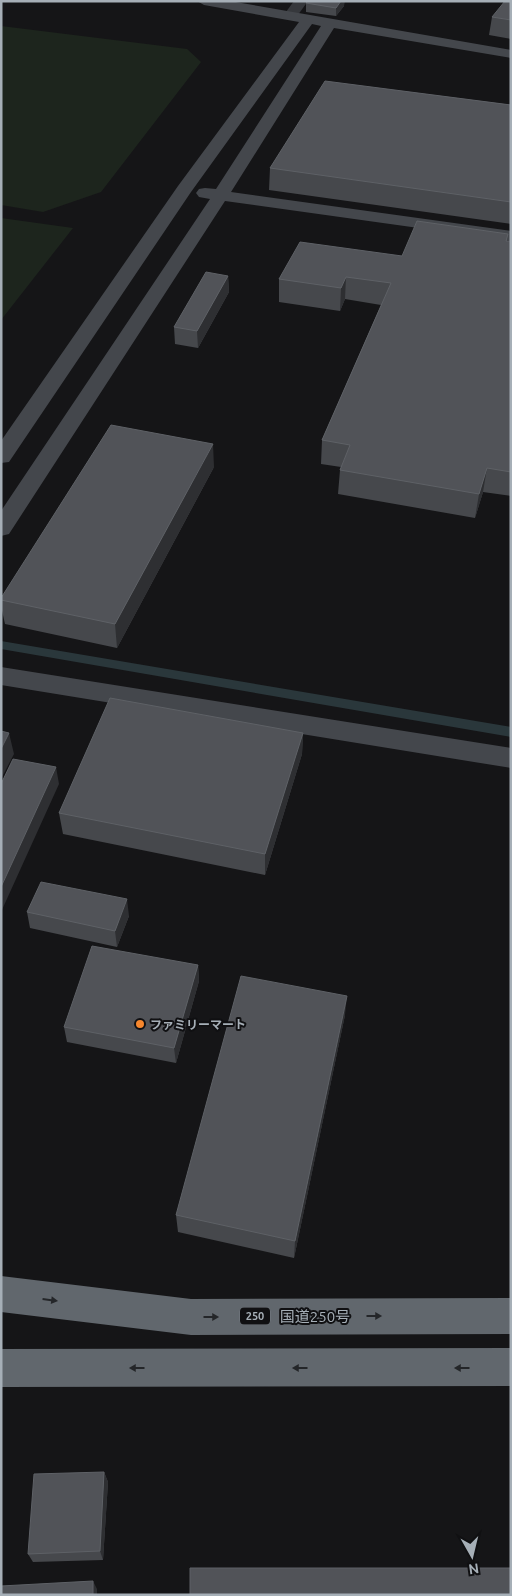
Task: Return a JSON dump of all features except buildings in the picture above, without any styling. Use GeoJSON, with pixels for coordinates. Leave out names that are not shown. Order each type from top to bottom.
{"type":"FeatureCollection","features":[{"type":"Feature","properties":{"kind":"highway","name":"国道250号"},"geometry":{"type":"LineString","coordinates":[[1,1294],[191,1317],[511,1316]]}},
{"type":"Feature","properties":{"kind":"highway"},"geometry":{"type":"LineString","coordinates":[[1,1368],[511,1368]]}},
{"type":"Feature","properties":{"kind":"street"},"geometry":{"type":"LineString","coordinates":[[204,1],[511,54]]}},
{"type":"Feature","properties":{"kind":"street"},"geometry":{"type":"LineString","coordinates":[[1,457],[299,18],[301,1]]}},
{"type":"Feature","properties":{"kind":"street"},"geometry":{"type":"LineString","coordinates":[[1,529],[220,196],[330,23]]}},
{"type":"Feature","properties":{"kind":"street"},"geometry":{"type":"LineString","coordinates":[[184,190],[511,236]]}},
{"type":"Feature","properties":{"kind":"street"},"geometry":{"type":"LineString","coordinates":[[1,676],[511,758]]}},
{"type":"Feature","properties":{"kind":"shaded area"},"geometry":{"type":"Polygon","coordinates":[[[1,26],[187,49],[201,62],[101,192],[43,212],[1,205],[1,26]]]}},
{"type":"Feature","properties":{"kind":"shaded area"},"geometry":{"type":"Polygon","coordinates":[[[1,218],[73,228],[1,320],[1,218]]]}},
{"type":"Feature","properties":{"kind":"waterway"},"geometry":{"type":"LineString","coordinates":[[1,645],[511,732]]}},
{"type":"Feature","properties":{"kind":"place","name":"ファミリーマート"},"geometry":{"type":"Point","coordinates":[140,1024]}}]}
